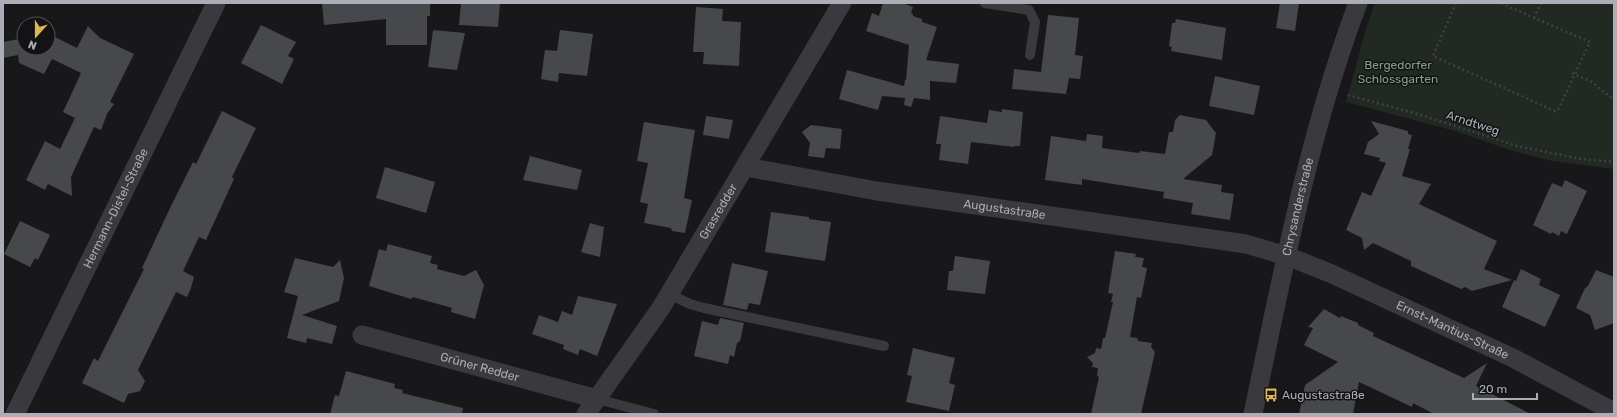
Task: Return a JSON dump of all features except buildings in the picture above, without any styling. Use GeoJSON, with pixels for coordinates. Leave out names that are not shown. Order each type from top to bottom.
{"type":"FeatureCollection","features":[{"type":"Feature","properties":{"kind":"street","name":"Hermann-Distel-Straße"},"geometry":{"type":"LineString","coordinates":[[15,414],[216,3]]}},
{"type":"Feature","properties":{"kind":"street","name":"Grasredder"},"geometry":{"type":"LineString","coordinates":[[586,414],[669,294],[746,167],[842,3]]}},
{"type":"Feature","properties":{"kind":"street","name":"Chrysanderstraße"},"geometry":{"type":"LineString","coordinates":[[1253,414],[1310,156],[1346,34],[1358,3]]}},
{"type":"Feature","properties":{"kind":"street","name":"Augustastraße"},"geometry":{"type":"LineString","coordinates":[[746,167],[877,191],[1246,244],[1287,256]]}},
{"type":"Feature","properties":{"kind":"street","name":"Ernst-Mantius-Straße"},"geometry":{"type":"LineString","coordinates":[[1287,256],[1332,274],[1513,358],[1614,412]]}},
{"type":"Feature","properties":{"kind":"street","name":"Grüner Redder"},"geometry":{"type":"LineString","coordinates":[[362,335],[597,399]]}},
{"type":"Feature","properties":{"kind":"lane"},"geometry":{"type":"LineString","coordinates":[[985,3],[1029,10],[1035,22],[1030,55]]}},
{"type":"Feature","properties":{"kind":"lane"},"geometry":{"type":"LineString","coordinates":[[669,294],[690,304],[704,308],[884,346]]}},
{"type":"Feature","properties":{"kind":"lane"},"geometry":{"type":"LineString","coordinates":[[597,399],[654,414]]}},
{"type":"Feature","properties":{"kind":"path"},"geometry":{"type":"LineString","coordinates":[[1456,3],[1433,56],[1555,111],[1558,110],[1590,42],[1500,3]]}},
{"type":"Feature","properties":{"kind":"path"},"geometry":{"type":"LineString","coordinates":[[1534,18],[1541,3]]}},
{"type":"Feature","properties":{"kind":"path"},"geometry":{"type":"LineString","coordinates":[[1572,73],[1592,82],[1614,100]]}},
{"type":"Feature","properties":{"kind":"path","name":"Arndtweg"},"geometry":{"type":"LineString","coordinates":[[1330,90],[1421,115],[1517,146],[1581,159],[1614,162]]}},
{"type":"Feature","properties":{"kind":"green space","name":"Bergedorfer Schlossgarten"},"geometry":{"type":"Polygon","coordinates":[[[1375,3],[1614,3],[1614,169],[1552,161],[1513,151],[1455,131],[1346,102],[1367,25],[1375,3]]]}},
{"type":"Feature","properties":{"kind":"place","name":"Augustastraße"},"geometry":{"type":"Point","coordinates":[1271,395]}}]}
